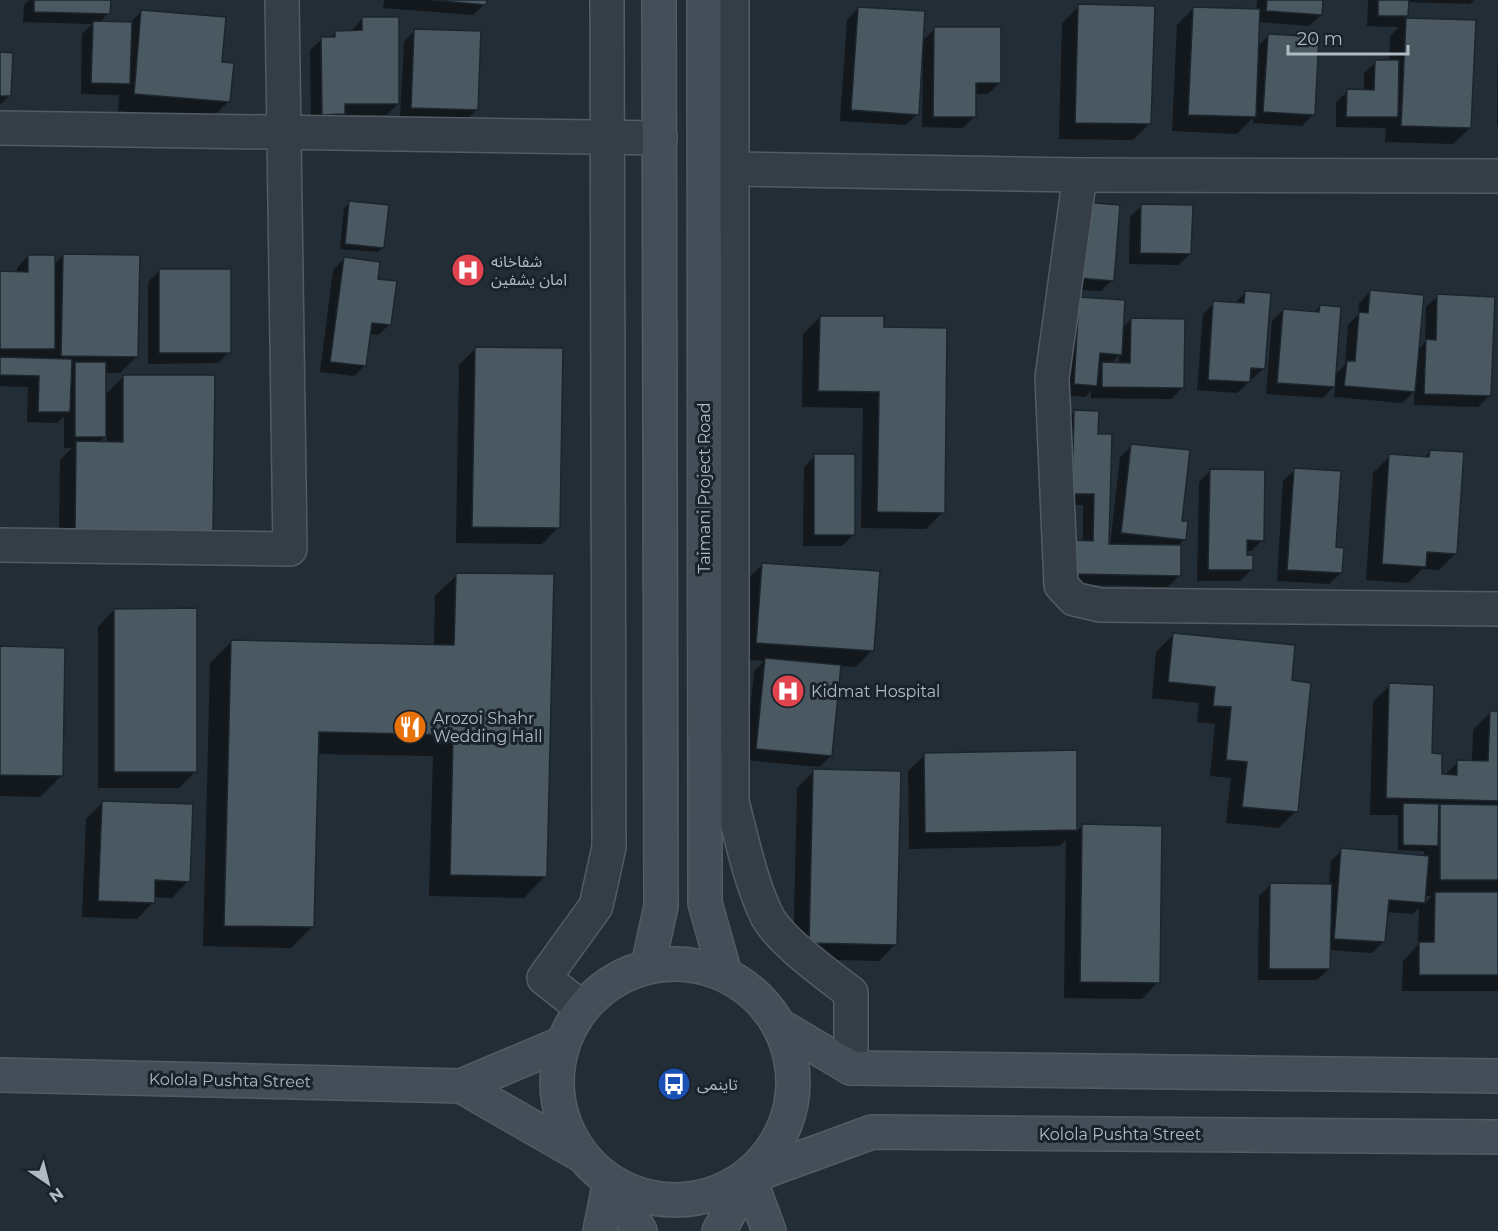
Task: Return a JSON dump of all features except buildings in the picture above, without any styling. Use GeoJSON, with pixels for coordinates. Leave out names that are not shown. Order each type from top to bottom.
{"type":"FeatureCollection","features":[{"type":"Feature","properties":{"kind":"main road"},"geometry":{"type":"LineString","coordinates":[[648,966],[661,906],[659,0]]}},
{"type":"Feature","properties":{"kind":"main road","name":"Taimani Project Road"},"geometry":{"type":"LineString","coordinates":[[704,0],[718,167],[705,903],[725,974]]}},
{"type":"Feature","properties":{"kind":"main road"},"geometry":{"type":"LineString","coordinates":[[581,1155],[562,1120],[556,1081],[563,1043],[582,1008],[612,982],[648,966],[688,964],[725,974],[757,996],[780,1026],[792,1063],[792,1101],[779,1138],[749,1177],[719,1231]]}},
{"type":"Feature","properties":{"kind":"main road"},"geometry":{"type":"LineString","coordinates":[[780,1026],[851,1068],[1498,1076]]}},
{"type":"Feature","properties":{"kind":"main road"},"geometry":{"type":"LineString","coordinates":[[461,1086],[563,1043]]}},
{"type":"Feature","properties":{"kind":"main road","name":"Kolola Pushta Street"},"geometry":{"type":"LineString","coordinates":[[0,1075],[461,1086]]}},
{"type":"Feature","properties":{"kind":"main road"},"geometry":{"type":"LineString","coordinates":[[461,1086],[581,1155],[610,1182],[640,1231]]}},
{"type":"Feature","properties":{"kind":"main road","name":"Kolola Pushta Street"},"geometry":{"type":"LineString","coordinates":[[610,1182],[646,1197],[685,1200],[723,1190],[749,1177],[872,1132],[1498,1137]]}},
{"type":"Feature","properties":{"kind":"main road"},"geometry":{"type":"LineString","coordinates":[[749,1177],[770,1231]]}},
{"type":"Feature","properties":{"kind":"main road"},"geometry":{"type":"LineString","coordinates":[[600,1231],[610,1182]]}},
{"type":"Feature","properties":{"kind":"street"},"geometry":{"type":"LineString","coordinates":[[0,545],[290,549],[282,0]]}},
{"type":"Feature","properties":{"kind":"street"},"geometry":{"type":"LineString","coordinates":[[582,1008],[544,978],[596,906],[609,847],[607,0]]}},
{"type":"Feature","properties":{"kind":"street"},"geometry":{"type":"LineString","coordinates":[[732,0],[718,167],[732,802],[745,854],[768,918],[802,956],[851,993],[851,1068]]}},
{"type":"Feature","properties":{"kind":"street"},"geometry":{"type":"LineString","coordinates":[[0,128],[660,138]]}},
{"type":"Feature","properties":{"kind":"street"},"geometry":{"type":"LineString","coordinates":[[718,167],[1080,175],[1498,176]]}},
{"type":"Feature","properties":{"kind":"street"},"geometry":{"type":"LineString","coordinates":[[1080,175],[1052,378],[1061,585],[1074,599],[1100,605],[1498,609]]}},
{"type":"Feature","properties":{"kind":"place","name":"شفاخانه امان یشفین"},"geometry":{"type":"Point","coordinates":[468,270]}},
{"type":"Feature","properties":{"kind":"place","name":"Kidmat Hospital"},"geometry":{"type":"Point","coordinates":[788,691]}},
{"type":"Feature","properties":{"kind":"place","name":"Arozoi Shahr Wedding Hall"},"geometry":{"type":"Point","coordinates":[410,727]}},
{"type":"Feature","properties":{"kind":"place","name":"تاینمی"},"geometry":{"type":"Point","coordinates":[674,1084]}}]}
